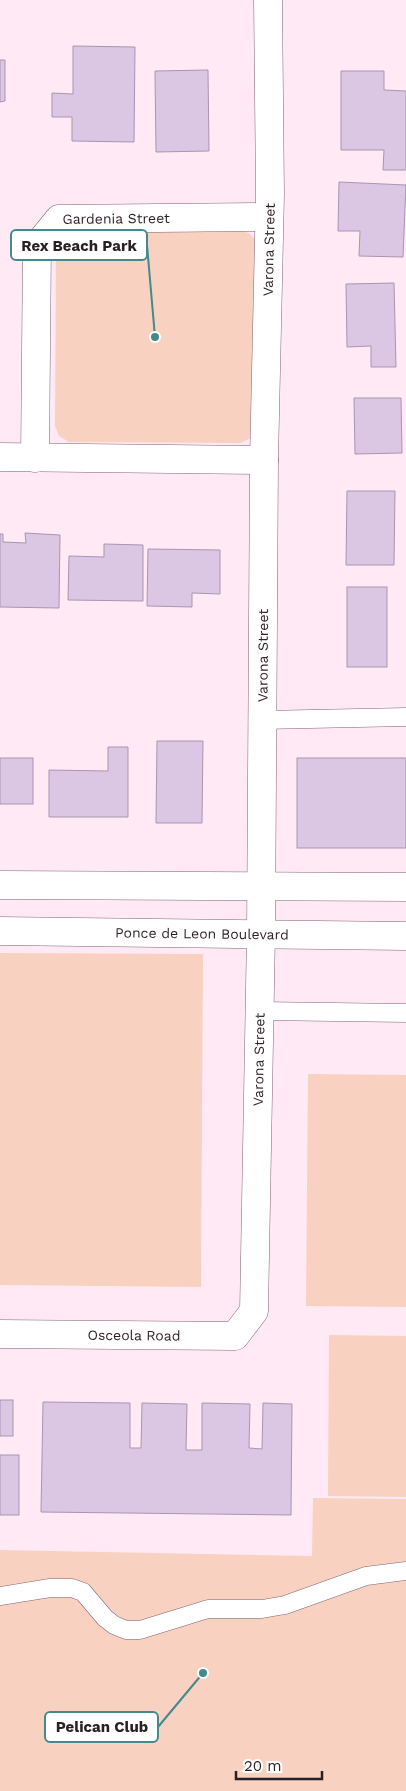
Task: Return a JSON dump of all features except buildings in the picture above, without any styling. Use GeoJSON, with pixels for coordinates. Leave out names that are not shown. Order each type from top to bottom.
{"type":"FeatureCollection","features":[{"type":"Feature","properties":{"kind":"street","name":"Varona Street"},"geometry":{"type":"LineString","coordinates":[[254,1311],[262,887],[264,460],[269,216],[268,0]]}},
{"type":"Feature","properties":{"kind":"street","name":"Gardenia Street"},"geometry":{"type":"LineString","coordinates":[[35,458],[37,246],[59,219],[269,216]]}},
{"type":"Feature","properties":{"kind":"street"},"geometry":{"type":"LineString","coordinates":[[0,457],[264,460]]}},
{"type":"Feature","properties":{"kind":"street"},"geometry":{"type":"LineString","coordinates":[[0,885],[406,887]]}},
{"type":"Feature","properties":{"kind":"street","name":"Ponce de Leon Boulevard"},"geometry":{"type":"LineString","coordinates":[[0,931],[406,936]]}},
{"type":"Feature","properties":{"kind":"street","name":"Osceola Road"},"geometry":{"type":"LineString","coordinates":[[0,1334],[234,1336],[254,1311]]}},
{"type":"Feature","properties":{"kind":"lane"},"geometry":{"type":"LineString","coordinates":[[262,720],[406,717]]}},
{"type":"Feature","properties":{"kind":"lane"},"geometry":{"type":"LineString","coordinates":[[260,1011],[406,1013]]}},
{"type":"Feature","properties":{"kind":"lane"},"geometry":{"type":"LineString","coordinates":[[0,1596],[42,1589],[72,1588],[83,1592],[105,1618],[114,1625],[126,1630],[140,1630],[208,1609],[262,1608],[285,1605],[366,1576],[406,1571]]}},
{"type":"Feature","properties":{"kind":"shaded area"},"geometry":{"type":"Polygon","coordinates":[[[77,229],[232,229],[249,233],[256,241],[251,438],[240,443],[69,442],[59,436],[55,426],[56,251],[65,235],[77,229]]]}},
{"type":"Feature","properties":{"kind":"shaded area"},"geometry":{"type":"Polygon","coordinates":[[[0,953],[203,954],[201,1287],[0,1285],[0,953]]]}},
{"type":"Feature","properties":{"kind":"shaded area"},"geometry":{"type":"Polygon","coordinates":[[[308,1074],[406,1075],[406,1307],[306,1306],[308,1074]]]}},
{"type":"Feature","properties":{"kind":"shaded area"},"geometry":{"type":"Polygon","coordinates":[[[329,1335],[406,1336],[406,1497],[328,1496],[329,1335]]]}},
{"type":"Feature","properties":{"kind":"shaded area"},"geometry":{"type":"Polygon","coordinates":[[[313,1498],[406,1499],[406,1791],[0,1791],[0,1550],[312,1556],[313,1498]]]}},
{"type":"Feature","properties":{"kind":"place","name":"Rex Beach Park"},"geometry":{"type":"Point","coordinates":[155,337]}},
{"type":"Feature","properties":{"kind":"place","name":"Pelican Club"},"geometry":{"type":"Point","coordinates":[203,1673]}}]}
